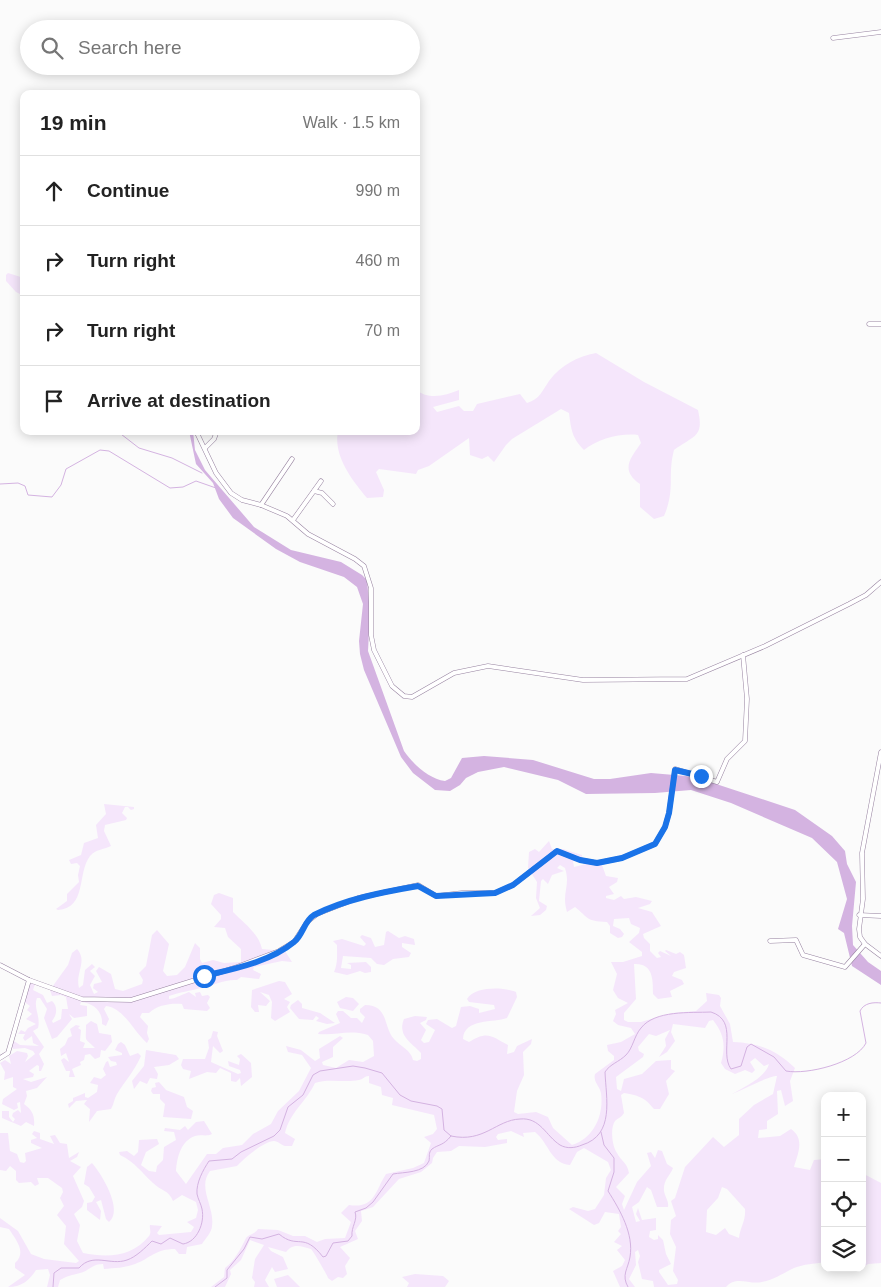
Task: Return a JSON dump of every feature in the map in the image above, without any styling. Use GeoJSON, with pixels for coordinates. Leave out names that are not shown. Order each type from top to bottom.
{"type":"FeatureCollection","features":[{"type":"Feature","properties":{"kind":"street"},"geometry":{"type":"LineString","coordinates":[[832,38],[881,32]]}},
{"type":"Feature","properties":{"kind":"street"},"geometry":{"type":"LineString","coordinates":[[869,324],[881,324]]}},
{"type":"Feature","properties":{"kind":"street"},"geometry":{"type":"LineString","coordinates":[[198,435],[228,490],[242,500],[261,505],[293,520],[308,534],[355,559],[364,566],[371,588],[371,636],[374,650],[392,686],[404,696],[412,696],[454,673],[479,667],[496,666],[583,680],[687,680],[849,604],[866,595],[881,582]]}},
{"type":"Feature","properties":{"kind":"street"},"geometry":{"type":"LineString","coordinates":[[204,448],[214,439],[216,435]]}},
{"type":"Feature","properties":{"kind":"street"},"geometry":{"type":"LineString","coordinates":[[261,505],[292,459]]}},
{"type":"Feature","properties":{"kind":"street"},"geometry":{"type":"LineString","coordinates":[[293,520],[322,481]]}},
{"type":"Feature","properties":{"kind":"street"},"geometry":{"type":"LineString","coordinates":[[314,491],[322,493],[333,504]]}},
{"type":"Feature","properties":{"kind":"street"},"geometry":{"type":"LineString","coordinates":[[0,965],[29,980],[82,999],[123,1001],[144,997],[273,954],[294,942],[312,916],[358,898],[418,886],[436,896],[495,893],[513,885],[557,851],[580,860],[597,863],[622,858],[642,851],[655,844],[665,827],[672,796],[675,770],[685,771],[717,782],[727,759],[745,741],[747,699],[743,655]]}},
{"type":"Feature","properties":{"kind":"street"},"geometry":{"type":"LineString","coordinates":[[881,752],[862,853],[863,899],[858,929],[864,946],[881,956]]}},
{"type":"Feature","properties":{"kind":"street"},"geometry":{"type":"LineString","coordinates":[[859,915],[881,916]]}},
{"type":"Feature","properties":{"kind":"street"},"geometry":{"type":"LineString","coordinates":[[770,941],[796,940],[803,955],[845,967],[864,946]]}},
{"type":"Feature","properties":{"kind":"street"},"geometry":{"type":"LineString","coordinates":[[0,1058],[5,1056],[10,1047],[29,980]]}},
{"type":"Feature","properties":{"kind":"shaded area"},"geometry":{"type":"Polygon","coordinates":[[[8,273],[20,277],[20,294],[6,281],[8,273]]]}},
{"type":"Feature","properties":{"kind":"shaded area"},"geometry":{"type":"Polygon","coordinates":[[[596,353],[644,382],[698,410],[700,419],[699,431],[674,450],[671,467],[670,498],[664,516],[654,519],[640,507],[640,484],[630,474],[629,469],[633,454],[641,443],[638,435],[610,438],[584,450],[573,433],[569,413],[561,409],[512,439],[494,462],[488,456],[482,459],[470,455],[469,438],[429,466],[418,470],[416,474],[379,469],[376,472],[384,490],[383,497],[367,498],[355,483],[341,458],[338,449],[338,435],[420,435],[420,392],[437,396],[459,390],[459,400],[433,407],[437,412],[459,406],[464,411],[473,411],[477,404],[520,394],[527,403],[538,397],[554,375],[564,366],[583,356],[596,353]]]}},
{"type":"Feature","properties":{"kind":"shaded area"},"geometry":{"type":"Polygon","coordinates":[[[190,435],[193,435],[195,450],[205,470],[254,527],[291,550],[341,562],[367,580],[370,613],[368,651],[404,751],[422,770],[439,780],[445,781],[451,778],[462,758],[484,756],[533,760],[594,779],[610,779],[651,773],[686,776],[704,780],[795,810],[832,836],[845,851],[847,864],[856,882],[852,926],[853,945],[868,962],[881,971],[881,985],[852,966],[844,933],[838,929],[847,899],[837,862],[812,838],[731,803],[691,790],[655,793],[586,794],[558,780],[504,767],[478,772],[466,778],[460,785],[450,791],[435,790],[413,773],[401,757],[364,670],[359,641],[363,604],[357,587],[344,577],[300,562],[276,549],[233,518],[219,499],[213,483],[196,464],[190,435]]]}},
{"type":"Feature","properties":{"kind":"shaded area"},"geometry":{"type":"Polygon","coordinates":[[[104,804],[134,807],[134,809],[131,810],[125,807],[122,813],[127,818],[126,820],[105,825],[104,831],[111,846],[97,851],[90,856],[86,863],[77,897],[67,908],[58,910],[56,909],[67,901],[67,894],[79,882],[80,866],[77,863],[71,864],[69,860],[81,855],[84,843],[98,838],[96,825],[106,814],[104,804]]]}},
{"type":"Feature","properties":{"kind":"shaded area"},"geometry":{"type":"Polygon","coordinates":[[[549,841],[552,849],[563,849],[582,855],[581,862],[573,861],[574,867],[586,864],[602,865],[606,876],[618,878],[617,882],[609,887],[614,894],[606,896],[606,898],[614,900],[621,896],[624,899],[636,897],[652,901],[650,904],[638,908],[652,912],[661,926],[643,934],[650,944],[650,951],[657,958],[661,957],[658,953],[660,951],[671,956],[666,950],[676,954],[680,952],[684,955],[686,968],[674,972],[672,976],[682,980],[684,984],[670,991],[672,997],[658,999],[653,994],[651,973],[645,966],[634,964],[636,999],[624,1013],[624,1020],[628,1022],[641,1022],[672,1013],[696,1011],[707,1001],[706,993],[719,995],[721,998],[720,1006],[730,1024],[733,1042],[751,1044],[767,1049],[781,1056],[795,1068],[790,1081],[793,1101],[785,1106],[781,1090],[777,1091],[778,1114],[767,1121],[767,1129],[759,1130],[758,1138],[780,1136],[791,1129],[798,1137],[799,1142],[794,1167],[810,1170],[814,1160],[821,1159],[821,1263],[798,1267],[775,1278],[757,1283],[738,1281],[730,1283],[726,1287],[654,1287],[653,1281],[642,1279],[638,1262],[640,1256],[638,1250],[635,1252],[636,1265],[629,1279],[635,1287],[620,1287],[613,1271],[622,1266],[625,1260],[617,1250],[622,1246],[614,1242],[621,1234],[618,1231],[621,1227],[619,1214],[605,1212],[599,1223],[594,1225],[569,1209],[573,1207],[588,1211],[595,1209],[604,1195],[606,1178],[611,1170],[608,1162],[584,1148],[577,1152],[570,1165],[563,1163],[554,1157],[540,1136],[535,1132],[523,1133],[524,1137],[511,1131],[498,1134],[496,1137],[498,1140],[507,1139],[507,1143],[485,1147],[459,1146],[451,1151],[437,1152],[432,1163],[421,1172],[399,1179],[373,1207],[361,1211],[362,1221],[355,1231],[358,1239],[340,1247],[350,1258],[345,1266],[347,1274],[343,1278],[338,1277],[332,1281],[328,1278],[311,1249],[294,1246],[286,1252],[268,1247],[271,1251],[283,1257],[288,1269],[275,1272],[272,1267],[265,1280],[269,1287],[254,1287],[255,1282],[252,1278],[255,1259],[264,1245],[250,1240],[241,1260],[230,1270],[231,1274],[225,1287],[211,1287],[224,1277],[225,1268],[239,1251],[246,1238],[258,1229],[278,1230],[293,1236],[305,1236],[317,1242],[325,1239],[345,1238],[351,1222],[341,1213],[349,1205],[358,1206],[369,1201],[386,1174],[413,1168],[424,1163],[431,1143],[424,1137],[433,1134],[437,1129],[434,1115],[392,1105],[393,1098],[382,1095],[381,1087],[369,1083],[369,1076],[366,1076],[361,1080],[354,1081],[315,1083],[287,1126],[285,1133],[295,1139],[292,1146],[285,1146],[275,1141],[270,1142],[254,1151],[237,1166],[210,1171],[206,1177],[205,1184],[211,1212],[212,1228],[202,1244],[187,1247],[186,1254],[179,1254],[175,1249],[168,1249],[135,1264],[120,1268],[104,1269],[103,1264],[96,1265],[60,1280],[58,1287],[47,1287],[50,1275],[48,1269],[36,1270],[24,1283],[8,1287],[25,1275],[15,1268],[15,1263],[20,1255],[19,1246],[9,1229],[0,1227],[0,1218],[18,1231],[31,1254],[44,1259],[76,1263],[79,1261],[64,1244],[66,1226],[57,1215],[64,1206],[60,1198],[63,1192],[62,1188],[48,1178],[37,1178],[39,1184],[35,1186],[31,1182],[19,1183],[16,1180],[16,1171],[10,1166],[6,1171],[0,1170],[0,1133],[8,1133],[10,1151],[17,1154],[20,1162],[24,1163],[26,1161],[25,1153],[42,1148],[31,1143],[31,1140],[37,1138],[32,1134],[34,1131],[40,1133],[40,1139],[54,1144],[50,1136],[55,1135],[60,1143],[67,1144],[69,1158],[79,1152],[77,1157],[70,1161],[81,1167],[73,1176],[84,1201],[82,1207],[74,1214],[80,1225],[77,1241],[83,1253],[110,1255],[127,1252],[142,1243],[149,1236],[150,1225],[162,1226],[157,1233],[159,1235],[191,1232],[194,1227],[187,1222],[196,1218],[198,1210],[196,1202],[182,1195],[173,1201],[167,1193],[156,1186],[134,1164],[120,1155],[119,1152],[127,1151],[134,1156],[138,1152],[139,1140],[157,1139],[159,1144],[146,1152],[141,1165],[149,1171],[156,1172],[157,1166],[163,1160],[164,1147],[176,1140],[174,1132],[164,1131],[165,1128],[180,1130],[185,1126],[188,1130],[196,1122],[204,1121],[212,1134],[197,1135],[190,1138],[183,1146],[177,1160],[176,1171],[186,1184],[207,1154],[216,1154],[223,1148],[242,1145],[253,1134],[271,1124],[278,1111],[299,1091],[311,1068],[302,1055],[288,1052],[286,1046],[301,1050],[315,1061],[320,1058],[319,1049],[340,1036],[343,1038],[333,1047],[333,1057],[322,1062],[323,1065],[336,1068],[349,1060],[363,1062],[374,1056],[373,1041],[368,1035],[361,1033],[318,1034],[340,1023],[336,1014],[338,1011],[343,1011],[351,1018],[357,1018],[362,1023],[365,1017],[360,1012],[360,1009],[365,1005],[378,1009],[382,1013],[394,1039],[408,1051],[413,1060],[417,1061],[421,1059],[421,1053],[404,1035],[402,1025],[404,1019],[415,1016],[427,1017],[426,1020],[420,1023],[426,1030],[421,1040],[424,1043],[429,1042],[435,1030],[426,1024],[428,1020],[437,1019],[452,1028],[456,1026],[461,1007],[470,1006],[479,1009],[479,1013],[495,1009],[494,1005],[469,1002],[467,999],[476,992],[504,989],[516,992],[517,997],[507,1018],[474,1024],[465,1032],[463,1039],[469,1042],[480,1036],[492,1037],[508,1045],[507,1054],[514,1052],[517,1046],[532,1039],[531,1044],[523,1052],[524,1075],[517,1091],[514,1112],[518,1114],[536,1112],[548,1117],[553,1128],[572,1145],[580,1142],[592,1131],[599,1117],[602,1101],[601,1093],[595,1081],[595,1074],[614,1060],[614,1056],[608,1051],[607,1045],[621,1042],[635,1034],[631,1028],[618,1025],[613,1021],[616,1014],[615,1010],[628,1003],[618,998],[613,990],[617,974],[611,962],[623,962],[642,956],[642,952],[629,942],[639,933],[640,928],[631,924],[629,918],[614,919],[613,926],[620,929],[624,934],[618,938],[610,933],[610,926],[607,922],[591,920],[575,907],[567,912],[565,899],[567,875],[565,868],[560,865],[557,868],[564,871],[552,875],[548,884],[543,879],[541,881],[539,901],[547,906],[546,910],[540,915],[531,916],[540,908],[536,898],[537,882],[528,868],[529,852],[535,849],[539,852],[549,841]],[[713,1020],[709,1021],[705,1028],[673,1024],[671,1032],[675,1041],[667,1052],[659,1057],[666,1046],[665,1039],[670,1030],[656,1036],[649,1034],[638,1047],[639,1051],[644,1054],[643,1057],[616,1077],[617,1089],[621,1091],[624,1079],[642,1074],[656,1061],[671,1060],[671,1069],[675,1071],[666,1081],[669,1094],[660,1109],[654,1109],[638,1096],[624,1093],[621,1095],[624,1113],[613,1124],[612,1132],[615,1150],[627,1166],[629,1173],[616,1187],[625,1196],[622,1204],[624,1210],[637,1182],[651,1166],[647,1153],[651,1152],[655,1158],[658,1150],[662,1151],[667,1164],[673,1168],[664,1187],[668,1207],[657,1207],[651,1190],[647,1187],[639,1202],[632,1207],[636,1222],[640,1221],[636,1214],[638,1208],[642,1220],[656,1218],[656,1230],[650,1231],[649,1237],[654,1240],[658,1239],[658,1235],[663,1240],[666,1254],[671,1264],[659,1270],[659,1272],[668,1285],[677,1284],[678,1280],[673,1271],[676,1247],[670,1234],[671,1220],[676,1216],[671,1201],[675,1198],[685,1167],[713,1137],[724,1147],[739,1135],[739,1119],[754,1105],[773,1094],[777,1076],[732,1094],[759,1078],[769,1064],[764,1066],[755,1058],[750,1062],[755,1070],[752,1073],[745,1070],[735,1074],[725,1069],[721,1063],[723,1040],[720,1030],[713,1020]],[[722,1187],[718,1198],[707,1210],[706,1232],[716,1235],[725,1228],[729,1234],[739,1238],[745,1217],[745,1209],[727,1189],[722,1187]]]}},
{"type":"Feature","properties":{"kind":"shaded area"},"geometry":{"type":"Polygon","coordinates":[[[219,893],[233,898],[233,912],[258,938],[262,949],[285,951],[292,962],[282,961],[254,967],[253,970],[261,974],[259,979],[241,977],[237,980],[169,996],[169,999],[171,999],[189,992],[196,997],[195,993],[200,992],[202,996],[208,995],[210,997],[207,1003],[210,1008],[207,1011],[184,1009],[182,1004],[173,1004],[160,1006],[149,1013],[142,1013],[140,1017],[148,1026],[147,1033],[149,1039],[147,1043],[118,1011],[106,1006],[104,1009],[109,1019],[106,1026],[102,1024],[101,1015],[96,1008],[81,1002],[80,1005],[87,1006],[87,1016],[74,1018],[69,1014],[72,1019],[57,1037],[52,1039],[44,1018],[47,1009],[40,998],[37,998],[36,1005],[39,1024],[38,1028],[33,1031],[44,1047],[39,1054],[44,1064],[41,1071],[39,1071],[39,1066],[37,1065],[29,1071],[34,1074],[33,1077],[23,1079],[31,1082],[47,1077],[37,1088],[26,1091],[27,1096],[24,1104],[32,1113],[34,1126],[26,1122],[21,1126],[2,1118],[2,1111],[9,1111],[9,1117],[13,1122],[15,1119],[12,1116],[13,1113],[18,1110],[21,1113],[20,1102],[17,1103],[18,1108],[14,1110],[2,1104],[3,1099],[17,1089],[13,1087],[13,1077],[4,1080],[5,1072],[0,1063],[5,1060],[11,1064],[9,1056],[17,1051],[27,1053],[28,1056],[25,1062],[35,1054],[33,1051],[25,1048],[13,1049],[11,1045],[14,1041],[20,1045],[39,1046],[33,1043],[32,1036],[25,1041],[23,1038],[25,1034],[18,1034],[21,1030],[25,1032],[36,1024],[26,1019],[32,1014],[27,1010],[30,1006],[23,1001],[29,983],[35,984],[33,990],[43,995],[47,1003],[52,1001],[54,1003],[56,1011],[53,1023],[61,1019],[62,1009],[68,1009],[66,997],[61,995],[52,996],[50,990],[68,965],[72,953],[77,949],[81,958],[79,988],[83,985],[85,970],[92,964],[95,967],[90,971],[95,976],[90,985],[94,994],[98,992],[93,988],[94,984],[102,982],[96,971],[99,967],[111,974],[115,989],[123,991],[142,984],[143,980],[139,973],[146,966],[152,935],[157,930],[169,944],[163,971],[167,976],[177,975],[185,967],[195,943],[200,948],[202,963],[213,960],[224,963],[241,962],[241,949],[228,937],[225,928],[214,927],[221,919],[221,915],[211,904],[214,895],[219,893]]]}},
{"type":"Feature","properties":{"kind":"shaded area"},"geometry":{"type":"Polygon","coordinates":[[[388,931],[399,938],[405,936],[414,939],[415,945],[402,943],[402,947],[411,953],[409,957],[393,959],[384,965],[377,964],[371,958],[343,956],[341,968],[351,969],[351,965],[347,963],[366,962],[371,967],[371,972],[365,973],[360,971],[347,975],[334,972],[337,962],[337,945],[333,941],[342,939],[364,946],[366,944],[360,937],[362,935],[371,938],[375,947],[384,945],[386,932],[388,931]]]}},
{"type":"Feature","properties":{"kind":"shaded area"},"geometry":{"type":"Polygon","coordinates":[[[279,981],[285,982],[292,994],[284,999],[290,1002],[287,1007],[290,1012],[275,1021],[271,1018],[272,1002],[269,995],[260,992],[270,1001],[266,1006],[258,1005],[259,1012],[255,1012],[251,1007],[252,990],[279,981]]]}},
{"type":"Feature","properties":{"kind":"shaded area"},"geometry":{"type":"Polygon","coordinates":[[[346,997],[353,998],[359,1004],[353,1011],[340,1008],[337,1002],[346,997]]]}},
{"type":"Feature","properties":{"kind":"shaded area"},"geometry":{"type":"Polygon","coordinates":[[[298,1000],[302,1004],[302,1008],[320,1013],[335,1023],[327,1024],[316,1021],[319,1018],[316,1016],[313,1020],[299,1019],[290,1008],[298,1000]]]}},
{"type":"Feature","properties":{"kind":"shaded area"},"geometry":{"type":"Polygon","coordinates":[[[91,1021],[97,1024],[99,1033],[111,1035],[112,1042],[105,1051],[101,1050],[100,1057],[95,1059],[90,1054],[85,1055],[84,1060],[80,1062],[81,1065],[72,1069],[75,1077],[69,1077],[70,1071],[66,1071],[61,1060],[64,1058],[69,1062],[66,1053],[61,1056],[60,1049],[65,1045],[68,1038],[72,1036],[70,1029],[76,1025],[80,1026],[78,1028],[81,1030],[80,1041],[85,1043],[83,1048],[95,1048],[86,1038],[86,1025],[91,1021]]]}},
{"type":"Feature","properties":{"kind":"shaded area"},"geometry":{"type":"Polygon","coordinates":[[[213,1031],[218,1032],[217,1036],[223,1051],[220,1053],[213,1046],[211,1062],[238,1074],[241,1073],[240,1070],[229,1066],[228,1061],[239,1065],[240,1059],[237,1056],[241,1054],[251,1063],[252,1077],[241,1086],[240,1078],[236,1082],[231,1081],[231,1073],[220,1068],[216,1073],[207,1072],[189,1079],[191,1071],[183,1069],[181,1065],[183,1059],[205,1059],[209,1048],[208,1040],[211,1038],[213,1031]]]}},
{"type":"Feature","properties":{"kind":"shaded area"},"geometry":{"type":"Polygon","coordinates":[[[121,1042],[125,1045],[130,1056],[138,1053],[141,1056],[117,1094],[111,1109],[97,1111],[89,1122],[90,1109],[84,1104],[87,1100],[76,1101],[69,1108],[68,1104],[73,1101],[73,1098],[85,1093],[85,1097],[88,1098],[97,1092],[98,1085],[90,1083],[94,1077],[101,1079],[106,1075],[103,1069],[106,1062],[108,1061],[110,1067],[117,1065],[116,1062],[111,1061],[108,1057],[122,1055],[122,1053],[115,1050],[121,1042]]]}},
{"type":"Feature","properties":{"kind":"shaded area"},"geometry":{"type":"Polygon","coordinates":[[[146,1050],[176,1055],[179,1059],[169,1065],[154,1067],[158,1074],[157,1079],[150,1078],[147,1084],[140,1081],[134,1089],[132,1081],[144,1066],[146,1050]]]}},
{"type":"Feature","properties":{"kind":"shaded area"},"geometry":{"type":"Polygon","coordinates":[[[159,1082],[166,1090],[184,1097],[187,1107],[193,1111],[191,1119],[163,1117],[165,1104],[160,1099],[160,1094],[153,1094],[151,1091],[152,1088],[156,1087],[155,1083],[159,1082]]]}},
{"type":"Feature","properties":{"kind":"shaded area"},"geometry":{"type":"Polygon","coordinates":[[[92,1163],[101,1175],[113,1201],[113,1216],[109,1222],[106,1219],[101,1200],[96,1202],[101,1211],[100,1220],[87,1210],[87,1203],[92,1202],[95,1197],[89,1187],[84,1184],[87,1167],[92,1163]]]}},
{"type":"Feature","properties":{"kind":"shaded area"},"geometry":{"type":"Polygon","coordinates":[[[866,1175],[881,1183],[881,1263],[866,1265],[866,1175]]]}},
{"type":"Feature","properties":{"kind":"shaded area"},"geometry":{"type":"Polygon","coordinates":[[[415,1274],[443,1276],[449,1281],[445,1287],[407,1287],[409,1283],[402,1277],[415,1274]]]}},
{"type":"Feature","properties":{"kind":"shaded area"},"geometry":{"type":"Polygon","coordinates":[[[288,1275],[300,1287],[277,1287],[274,1279],[288,1275]]]}},
{"type":"Feature","properties":{"kind":"waterway"},"geometry":{"type":"LineString","coordinates":[[122,435],[139,448],[172,458],[202,473]]}},
{"type":"Feature","properties":{"kind":"waterway"},"geometry":{"type":"LineString","coordinates":[[0,484],[18,483],[25,486],[28,495],[52,497],[61,485],[66,469],[100,450],[109,451],[170,488],[183,487],[196,481],[216,488]]}},
{"type":"Feature","properties":{"kind":"waterway"},"geometry":{"type":"LineString","coordinates":[[53,1287],[54,1273],[61,1268],[79,1268],[84,1263],[96,1260],[114,1262],[127,1260],[137,1255],[152,1241],[161,1244],[170,1238],[183,1244],[192,1240],[201,1226],[203,1214],[197,1194],[198,1185],[202,1172],[209,1161],[232,1159],[241,1152],[274,1136],[280,1130],[288,1107],[303,1095],[313,1075],[320,1071],[353,1066],[382,1073],[400,1095],[411,1101],[437,1106],[442,1109],[444,1130],[451,1136],[462,1137],[481,1134],[511,1120],[527,1119],[538,1124],[560,1145],[574,1147],[593,1140],[600,1133],[604,1124],[607,1104],[605,1072],[626,1055],[641,1028],[655,1018],[673,1014],[711,1012],[719,1016],[724,1022],[728,1062],[731,1069],[741,1066],[747,1047],[751,1044],[774,1057],[786,1071],[795,1072],[830,1066],[842,1062],[861,1050],[866,1043],[860,1011],[869,1004],[881,1003]]}},
{"type":"Feature","properties":{"kind":"waterway"},"geometry":{"type":"LineString","coordinates":[[601,1132],[604,1145],[614,1158],[614,1172],[608,1191],[621,1214],[630,1240],[630,1257],[625,1275],[628,1287]]}},
{"type":"Feature","properties":{"kind":"waterway"},"geometry":{"type":"LineString","coordinates":[[215,1287],[227,1278],[227,1270],[244,1249],[250,1237],[262,1239],[279,1234],[291,1241],[310,1245],[323,1257],[326,1256],[333,1243],[348,1241],[352,1236],[356,1218],[355,1212],[366,1208],[373,1202],[393,1174],[423,1168],[429,1161],[432,1149],[451,1136]]}},
{"type":"Feature","properties":{"kind":"route"},"geometry":{"type":"LineString","coordinates":[[204,976],[234,968],[279,951],[294,942],[312,916],[358,898],[418,886],[422,887],[430,895],[436,896],[462,893],[495,893],[513,885],[557,851],[580,860],[597,863],[622,858],[642,851],[655,844],[665,827],[672,796],[675,770],[701,776]]}}]}
